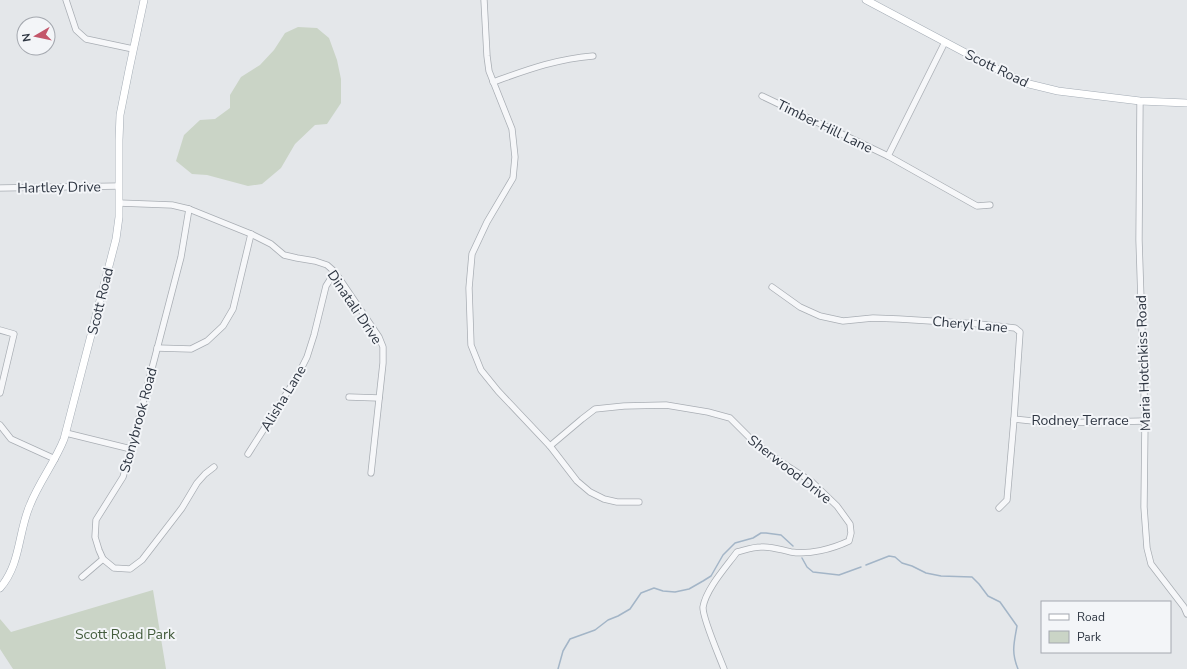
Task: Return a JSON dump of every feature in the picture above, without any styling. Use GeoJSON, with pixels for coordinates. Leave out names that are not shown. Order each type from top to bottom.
{"type":"FeatureCollection","features":[{"type":"Feature","properties":{"kind":"main road","name":"Scott Road"},"geometry":{"type":"LineString","coordinates":[[0,588],[8,577],[15,562],[28,507],[55,459],[66,433],[116,239],[119,223],[120,115],[144,0]]}},
{"type":"Feature","properties":{"kind":"main road","name":"Scott Road"},"geometry":{"type":"LineString","coordinates":[[866,0],[1025,83],[1058,91],[1140,101],[1187,103]]}},
{"type":"Feature","properties":{"kind":"street"},"geometry":{"type":"LineString","coordinates":[[66,0],[76,30],[86,39],[133,49]]}},
{"type":"Feature","properties":{"kind":"street"},"geometry":{"type":"LineString","coordinates":[[484,0],[489,70],[512,129],[515,157],[513,178],[487,222],[472,254],[469,288],[471,345],[480,370],[550,446],[577,481],[590,492],[604,499],[617,502],[639,502]]}},
{"type":"Feature","properties":{"kind":"street","name":"Timber Hill Lane"},"geometry":{"type":"LineString","coordinates":[[888,156],[945,42]]}},
{"type":"Feature","properties":{"kind":"street"},"geometry":{"type":"LineString","coordinates":[[493,82],[547,64],[592,56]]}},
{"type":"Feature","properties":{"kind":"street","name":"Timber Hill Lane"},"geometry":{"type":"LineString","coordinates":[[762,96],[888,156],[977,206],[990,205]]}},
{"type":"Feature","properties":{"kind":"street","name":"Maria Hotchkiss Road"},"geometry":{"type":"LineString","coordinates":[[1140,101],[1139,240],[1145,420],[1144,507],[1147,548],[1152,564],[1184,607],[1187,614]]}},
{"type":"Feature","properties":{"kind":"street","name":"Hartley Drive"},"geometry":{"type":"LineString","coordinates":[[0,188],[119,186]]}},
{"type":"Feature","properties":{"kind":"street","name":"Dinatali Drive"},"geometry":{"type":"LineString","coordinates":[[119,203],[172,205],[189,209],[251,234],[271,244],[284,255],[315,261],[327,265],[335,272],[379,337],[383,347],[383,363],[371,473]]}},
{"type":"Feature","properties":{"kind":"street","name":"Stonybrook Road"},"geometry":{"type":"LineString","coordinates":[[103,559],[95,537],[96,520],[123,477],[182,257],[189,209]]}},
{"type":"Feature","properties":{"kind":"street"},"geometry":{"type":"LineString","coordinates":[[157,348],[192,349],[206,341],[223,326],[233,309],[251,234]]}},
{"type":"Feature","properties":{"kind":"street","name":"Alisha Lane"},"geometry":{"type":"LineString","coordinates":[[248,454],[297,377],[307,357],[326,286],[335,272]]}},
{"type":"Feature","properties":{"kind":"street","name":"Cheryl Lane"},"geometry":{"type":"LineString","coordinates":[[772,287],[800,307],[820,316],[843,322],[873,318],[899,319],[979,324],[1015,328],[1020,332],[1007,500],[999,508]]}},
{"type":"Feature","properties":{"kind":"street"},"geometry":{"type":"LineString","coordinates":[[0,330],[14,334],[0,393]]}},
{"type":"Feature","properties":{"kind":"street"},"geometry":{"type":"LineString","coordinates":[[349,396],[379,398]]}},
{"type":"Feature","properties":{"kind":"street","name":"Sherwood Drive"},"geometry":{"type":"LineString","coordinates":[[550,446],[582,418],[595,409],[624,406],[666,406],[708,412],[730,418],[754,442],[812,482],[837,506],[850,524],[851,533],[848,541],[824,549],[803,552],[761,547],[737,552],[707,594],[703,609],[724,669]]}},
{"type":"Feature","properties":{"kind":"street","name":"Rodney Terrace"},"geometry":{"type":"LineString","coordinates":[[1014,419],[1052,423],[1145,420]]}},
{"type":"Feature","properties":{"kind":"street"},"geometry":{"type":"LineString","coordinates":[[0,425],[11,439],[55,459]]}},
{"type":"Feature","properties":{"kind":"street"},"geometry":{"type":"LineString","coordinates":[[66,433],[131,449]]}},
{"type":"Feature","properties":{"kind":"street"},"geometry":{"type":"LineString","coordinates":[[82,577],[103,559],[114,568],[130,569],[142,560],[182,508],[197,483],[214,467]]}},
{"type":"Feature","properties":{"kind":"green space"},"geometry":{"type":"Polygon","coordinates":[[[298,27],[317,28],[329,38],[337,60],[341,79],[341,103],[327,124],[315,125],[295,144],[281,168],[262,184],[248,186],[207,175],[192,174],[176,161],[184,135],[200,120],[215,119],[230,108],[230,95],[241,77],[260,65],[274,50],[285,33],[298,27]]]}},
{"type":"Feature","properties":{"kind":"green space","name":"Scott Road Park"},"geometry":{"type":"Polygon","coordinates":[[[153,590],[166,669],[13,669],[0,649],[0,619],[11,632],[153,590]]]}},
{"type":"Feature","properties":{"kind":"waterway"},"geometry":{"type":"LineString","coordinates":[[558,669],[563,651],[570,639],[595,630],[608,620],[630,609],[641,593],[654,588],[663,591],[675,592],[689,589],[703,581],[711,576],[723,555],[735,543],[753,538],[761,533],[766,533],[781,535],[793,546]]}},
{"type":"Feature","properties":{"kind":"waterway"},"geometry":{"type":"LineString","coordinates":[[866,565],[889,556],[895,557],[902,563],[926,573],[941,576],[972,577],[988,596],[1000,602],[1017,626],[1014,643],[1014,658],[1018,669]]}},
{"type":"Feature","properties":{"kind":"waterway"},"geometry":{"type":"LineString","coordinates":[[802,558],[807,567],[813,572],[839,575],[861,567]]}}]}
